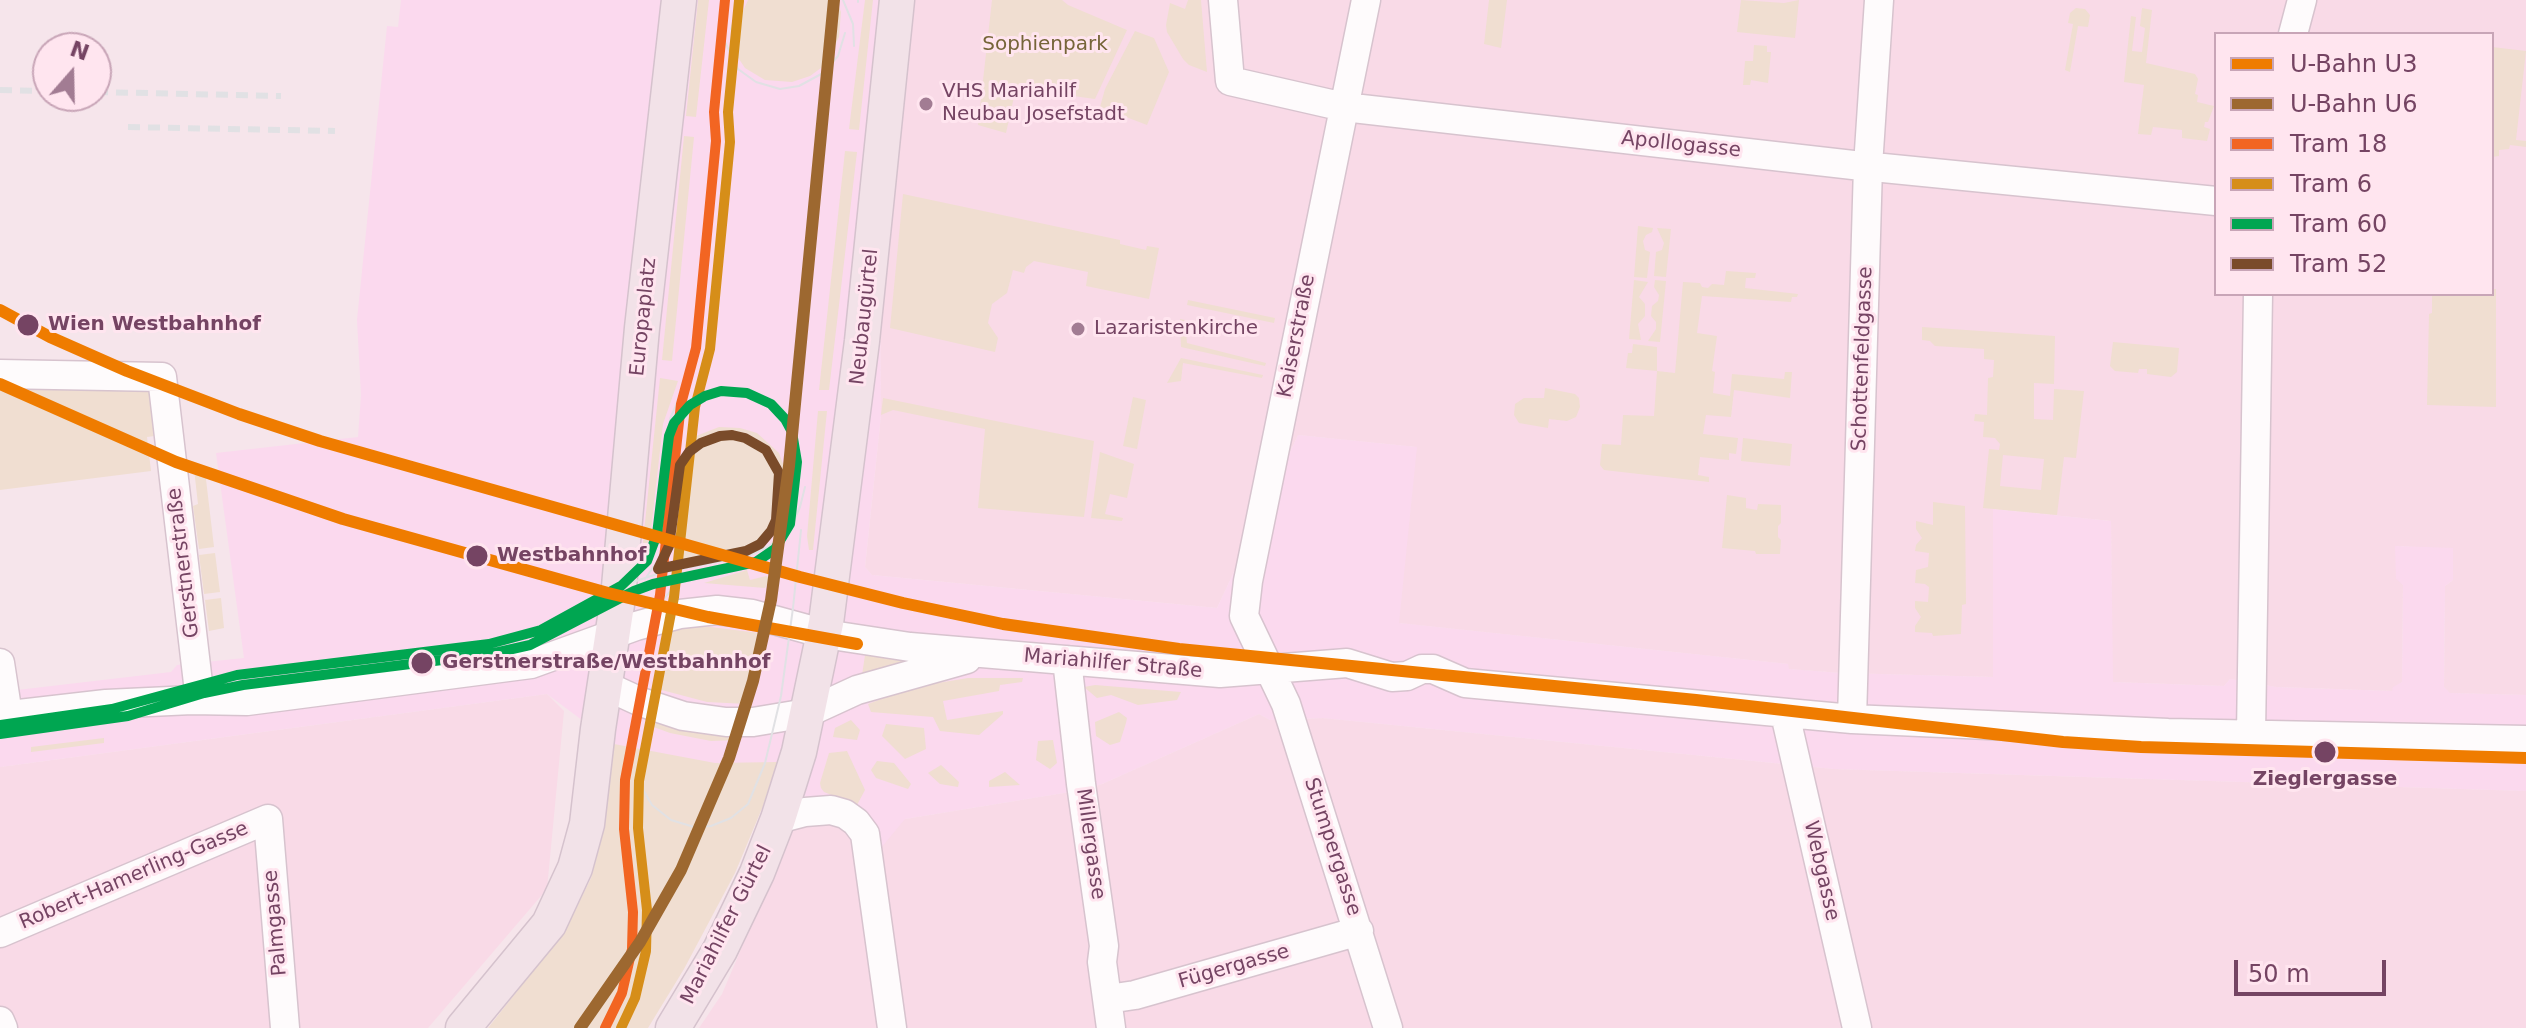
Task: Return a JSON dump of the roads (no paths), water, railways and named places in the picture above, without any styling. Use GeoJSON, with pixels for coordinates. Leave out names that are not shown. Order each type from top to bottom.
{"type":"FeatureCollection","features":[{"type":"Feature","properties":{"kind":"main road","name":"Europaplatz"},"geometry":{"type":"LineString","coordinates":[[612,635],[679,0]]}},
{"type":"Feature","properties":{"kind":"main road","name":"Neubaugürtel"},"geometry":{"type":"LineString","coordinates":[[825,634],[862,341],[897,0]]}},
{"type":"Feature","properties":{"kind":"main road","name":"Mariahilfer Gürtel"},"geometry":{"type":"LineString","coordinates":[[673,1028],[720,950],[757,873],[778,819],[799,752],[825,634]]}},
{"type":"Feature","properties":{"kind":"main road"},"geometry":{"type":"LineString","coordinates":[[463,1028],[549,924],[575,868],[587,824],[612,635]]}},
{"type":"Feature","properties":{"kind":"street","name":"Apollogasse"},"geometry":{"type":"LineString","coordinates":[[1223,0],[1230,81],[1344,107],[1868,166],[2214,201]]}},
{"type":"Feature","properties":{"kind":"street","name":"Kaiserstraße"},"geometry":{"type":"LineString","coordinates":[[1268,668],[1244,616],[1248,581],[1366,0]]}},
{"type":"Feature","properties":{"kind":"street","name":"Schottenfeldgasse"},"geometry":{"type":"LineString","coordinates":[[1852,719],[1868,166],[1879,0]]}},
{"type":"Feature","properties":{"kind":"street"},"geometry":{"type":"LineString","coordinates":[[2294,32],[2302,0]]}},
{"type":"Feature","properties":{"kind":"street"},"geometry":{"type":"LineString","coordinates":[[2251,733],[2258,296]]}},
{"type":"Feature","properties":{"kind":"street","name":"Gerstnerstraße"},"geometry":{"type":"LineString","coordinates":[[0,374],[162,377],[200,700]]}},
{"type":"Feature","properties":{"kind":"street","name":"Mariahilfer Straße"},"geometry":{"type":"LineString","coordinates":[[4,715],[106,704],[247,701],[531,664],[680,614],[717,610],[752,614],[825,634],[910,647],[1220,673],[1347,663],[1392,677],[1433,669],[1465,683],[1852,719],[2168,733],[2526,740]]}},
{"type":"Feature","properties":{"kind":"street","name":"Mariahilfer Straße"},"geometry":{"type":"LineString","coordinates":[[604,685],[649,705],[700,720],[743,723],[807,713],[846,694],[889,679],[987,653]]}},
{"type":"Feature","properties":{"kind":"street","name":"Millergasse"},"geometry":{"type":"LineString","coordinates":[[1067,660],[1104,946],[1102,962],[1111,1028]]}},
{"type":"Feature","properties":{"kind":"street"},"geometry":{"type":"LineString","coordinates":[[0,663],[4,715]]}},
{"type":"Feature","properties":{"kind":"street","name":"Stumpergasse"},"geometry":{"type":"LineString","coordinates":[[1268,668],[1286,704],[1388,1028]]}},
{"type":"Feature","properties":{"kind":"street","name":"Webgasse"},"geometry":{"type":"LineString","coordinates":[[1785,714],[1857,1028]]}},
{"type":"Feature","properties":{"kind":"street"},"geometry":{"type":"LineString","coordinates":[[778,819],[831,810],[845,814],[865,834],[892,1028]]}},
{"type":"Feature","properties":{"kind":"street","name":"Robert-Hamerling-Gasse"},"geometry":{"type":"LineString","coordinates":[[0,933],[268,819]]}},
{"type":"Feature","properties":{"kind":"street","name":"Palmgasse"},"geometry":{"type":"LineString","coordinates":[[268,819],[285,1028]]}},
{"type":"Feature","properties":{"kind":"street","name":"Fügergasse"},"geometry":{"type":"LineString","coordinates":[[1108,999],[1135,995],[1359,931]]}},
{"type":"Feature","properties":{"kind":"street"},"geometry":{"type":"LineString","coordinates":[[0,1021],[3,1028]]}},
{"type":"Feature","properties":{"kind":"tram line","name":"18"},"geometry":{"type":"LineString","coordinates":[[605,1028],[622,993],[632,949],[633,912],[624,829],[625,780],[660,595],[681,404],[696,348],[716,141],[714,112],[725,0]]}},
{"type":"Feature","properties":{"kind":"tram line"},"geometry":{"type":"LineString","coordinates":[[731,29],[741,0]]}},
{"type":"Feature","properties":{"kind":"tram line"},"geometry":{"type":"LineString","coordinates":[[843,0],[853,24],[854,46]]}},
{"type":"Feature","properties":{"kind":"tram line","name":"6"},"geometry":{"type":"LineString","coordinates":[[621,1028],[635,998],[646,951],[647,910],[638,828],[639,781],[674,597],[695,407],[710,349],[730,142],[728,112],[739,1]]}},
{"type":"Feature","properties":{"kind":"tram line"},"geometry":{"type":"LineString","coordinates":[[723,18],[724,40],[738,69],[756,82],[780,89],[799,86],[823,73],[838,56],[845,33]]}},
{"type":"Feature","properties":{"kind":"tram line"},"geometry":{"type":"LineString","coordinates":[[665,454],[670,419],[690,373]]}},
{"type":"Feature","properties":{"kind":"tram line","name":"60"},"geometry":{"type":"LineString","coordinates":[[0,725],[112,709],[237,675],[489,644],[541,630],[621,586],[647,561],[657,534],[669,436],[674,423],[690,405],[721,391],[747,393],[771,404],[792,432],[797,462],[790,524],[775,549],[756,562],[653,584],[530,645],[490,654],[243,685],[204,693],[128,716],[0,734]]}},
{"type":"Feature","properties":{"kind":"tram line","name":"52"},"geometry":{"type":"LineString","coordinates":[[732,435],[745,438],[766,450],[779,473],[776,520],[771,531],[760,544],[746,551],[658,569],[669,546],[680,465],[689,452],[701,443],[732,435]]}},
{"type":"Feature","properties":{"kind":"tram line"},"geometry":{"type":"LineString","coordinates":[[621,586],[657,574],[750,555],[766,548],[792,525],[805,487]]}},
{"type":"Feature","properties":{"kind":"tram line"},"geometry":{"type":"LineString","coordinates":[[645,579],[665,550],[679,507]]}},
{"type":"Feature","properties":{"kind":"tram line"},"geometry":{"type":"LineString","coordinates":[[639,755],[642,788],[652,805],[671,820],[694,827],[711,826],[731,818],[748,804],[765,763],[781,696],[801,530]]}},
{"type":"Feature","properties":{"kind":"tram line"},"geometry":{"type":"LineString","coordinates":[[650,655],[664,599],[675,585],[694,570]]}},
{"type":"Feature","properties":{"kind":"railway"},"geometry":{"type":"LineString","coordinates":[[0,90],[32,91]]}},
{"type":"Feature","properties":{"kind":"railway"},"geometry":{"type":"LineString","coordinates":[[112,92],[281,96]]}},
{"type":"Feature","properties":{"kind":"railway"},"geometry":{"type":"LineString","coordinates":[[128,127],[335,131]]}},
{"type":"Feature","properties":{"kind":"metro line","name":"U6"},"geometry":{"type":"LineString","coordinates":[[580,1028],[640,942],[681,870],[729,758],[753,681],[771,600],[789,466],[834,0]]}},
{"type":"Feature","properties":{"kind":"metro line","name":"U3"},"geometry":{"type":"LineString","coordinates":[[0,310],[50,337],[127,371],[320,441],[800,577],[1003,624],[1179,649],[1696,700],[2063,742],[2526,758]]}},
{"type":"Feature","properties":{"kind":"metro line","name":"U3"},"geometry":{"type":"LineString","coordinates":[[0,384],[176,462],[343,519],[608,593],[708,617],[857,644]]}},
{"type":"Feature","properties":{"kind":"place","name":"VHS Mariahilf Neubau Josefstadt"},"geometry":{"type":"Point","coordinates":[926,104]}},
{"type":"Feature","properties":{"kind":"place","name":"Wien Westbahnhof"},"geometry":{"type":"Point","coordinates":[28,325]}},
{"type":"Feature","properties":{"kind":"place","name":"Lazaristenkirche"},"geometry":{"type":"Point","coordinates":[1078,329]}},
{"type":"Feature","properties":{"kind":"place","name":"Westbahnhof"},"geometry":{"type":"Point","coordinates":[477,556]}},
{"type":"Feature","properties":{"kind":"place","name":"Gerstnerstraße/Westbahnhof"},"geometry":{"type":"Point","coordinates":[422,663]}},
{"type":"Feature","properties":{"kind":"place","name":"Zieglergasse"},"geometry":{"type":"Point","coordinates":[2325,752]}},
{"type":"Feature","properties":{"kind":"park label","name":"Sophienpark"},"geometry":{"type":"Point","coordinates":[1045,45]}}]}
